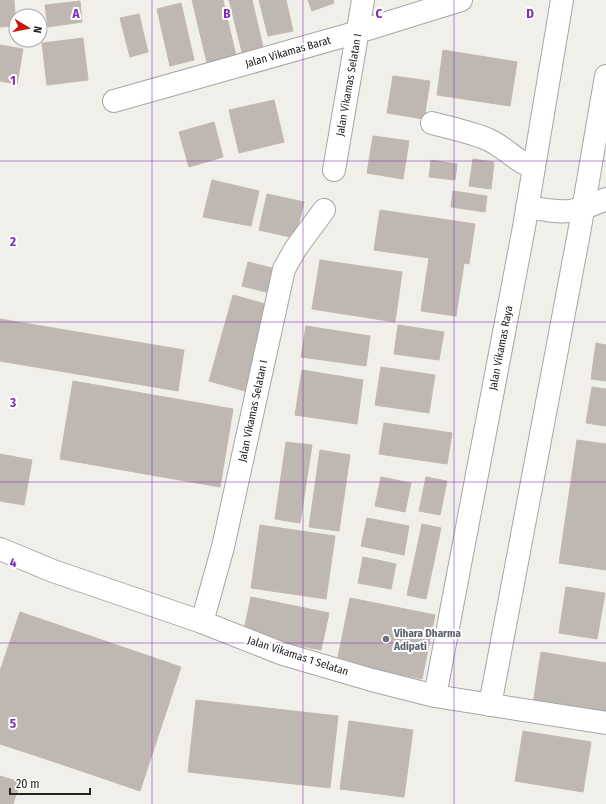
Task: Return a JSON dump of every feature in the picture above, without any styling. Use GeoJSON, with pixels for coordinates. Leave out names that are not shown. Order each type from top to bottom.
{"type":"FeatureCollection","features":[{"type":"Feature","properties":{"kind":"street","name":"Jalan Vikamas Selatan I"},"geometry":{"type":"LineString","coordinates":[[334,170],[363,0]]}},
{"type":"Feature","properties":{"kind":"street","name":"Jalan Vikamas Barat"},"geometry":{"type":"LineString","coordinates":[[114,101],[358,32],[461,0]]}},
{"type":"Feature","properties":{"kind":"street","name":"Jalan Vikamas Raya"},"geometry":{"type":"LineString","coordinates":[[442,697],[533,208],[534,167],[562,0]]}},
{"type":"Feature","properties":{"kind":"street"},"geometry":{"type":"LineString","coordinates":[[484,704],[575,211],[606,76]]}},
{"type":"Feature","properties":{"kind":"street"},"geometry":{"type":"LineString","coordinates":[[432,122],[488,139],[511,153],[525,165],[534,167]]}},
{"type":"Feature","properties":{"kind":"street"},"geometry":{"type":"LineString","coordinates":[[533,208],[575,211],[606,199]]}},
{"type":"Feature","properties":{"kind":"street","name":"Jalan Vikamas Selatan I"},"geometry":{"type":"LineString","coordinates":[[202,622],[223,547],[284,269],[296,248],[324,210]]}},
{"type":"Feature","properties":{"kind":"street","name":"Jalan Vikamas 1 Selatan"},"geometry":{"type":"LineString","coordinates":[[0,549],[53,571],[202,622],[283,654],[372,680],[442,697],[606,723]]}},
{"type":"Feature","properties":{"kind":"building"},"geometry":{"type":"Polygon","coordinates":[[[0,0],[14,0],[15,8],[8,8],[8,26],[0,27],[0,0]]]}},
{"type":"Feature","properties":{"kind":"building"},"geometry":{"type":"Polygon","coordinates":[[[192,0],[223,0],[237,60],[208,67],[192,0]]]}},
{"type":"Feature","properties":{"kind":"building"},"geometry":{"type":"Polygon","coordinates":[[[229,0],[252,0],[263,47],[242,52],[229,0]]]}},
{"type":"Feature","properties":{"kind":"building"},"geometry":{"type":"Polygon","coordinates":[[[259,0],[286,0],[293,31],[268,36],[259,0]]]}},
{"type":"Feature","properties":{"kind":"building"},"geometry":{"type":"Polygon","coordinates":[[[308,0],[333,0],[334,3],[312,11],[308,0]]]}},
{"type":"Feature","properties":{"kind":"building"},"geometry":{"type":"Polygon","coordinates":[[[80,1],[82,22],[48,27],[48,8],[45,8],[45,5],[80,1]]]}},
{"type":"Feature","properties":{"kind":"building"},"geometry":{"type":"Polygon","coordinates":[[[181,3],[194,60],[170,66],[157,9],[181,3]]]}},
{"type":"Feature","properties":{"kind":"building"},"geometry":{"type":"Polygon","coordinates":[[[139,14],[148,52],[130,57],[120,18],[139,14]]]}},
{"type":"Feature","properties":{"kind":"building"},"geometry":{"type":"Polygon","coordinates":[[[83,38],[88,80],[47,85],[43,48],[48,48],[48,42],[83,38]]]}},
{"type":"Feature","properties":{"kind":"building"},"geometry":{"type":"Polygon","coordinates":[[[0,45],[8,46],[8,48],[23,49],[17,84],[0,81],[0,45]]]}},
{"type":"Feature","properties":{"kind":"building"},"geometry":{"type":"Polygon","coordinates":[[[443,50],[517,62],[510,106],[437,95],[443,50]]]}},
{"type":"Feature","properties":{"kind":"building"},"geometry":{"type":"Polygon","coordinates":[[[393,76],[430,81],[424,119],[387,113],[393,76]]]}},
{"type":"Feature","properties":{"kind":"building"},"geometry":{"type":"Polygon","coordinates":[[[274,100],[284,142],[239,153],[229,110],[274,100]]]}},
{"type":"Feature","properties":{"kind":"building"},"geometry":{"type":"Polygon","coordinates":[[[214,122],[223,157],[189,167],[179,132],[214,122]]]}},
{"type":"Feature","properties":{"kind":"building"},"geometry":{"type":"Polygon","coordinates":[[[373,136],[409,141],[403,179],[367,173],[373,136]]]}},
{"type":"Feature","properties":{"kind":"building"},"geometry":{"type":"Polygon","coordinates":[[[473,159],[494,162],[491,189],[469,186],[473,159]]]}},
{"type":"Feature","properties":{"kind":"building"},"geometry":{"type":"Polygon","coordinates":[[[431,160],[457,164],[455,180],[429,177],[431,160]]]}},
{"type":"Feature","properties":{"kind":"building"},"geometry":{"type":"Polygon","coordinates":[[[212,180],[259,191],[251,226],[203,217],[212,180]]]}},
{"type":"Feature","properties":{"kind":"building"},"geometry":{"type":"Polygon","coordinates":[[[453,191],[487,196],[485,212],[451,207],[453,191]]]}},
{"type":"Feature","properties":{"kind":"building"},"geometry":{"type":"Polygon","coordinates":[[[267,194],[304,202],[295,238],[259,230],[267,194]]]}},
{"type":"Feature","properties":{"kind":"building"},"geometry":{"type":"Polygon","coordinates":[[[380,210],[475,224],[469,264],[464,263],[456,316],[421,311],[429,258],[374,250],[380,210]]]}},
{"type":"Feature","properties":{"kind":"building"},"geometry":{"type":"Polygon","coordinates":[[[320,260],[402,272],[395,322],[312,309],[320,260]]]}},
{"type":"Feature","properties":{"kind":"building"},"geometry":{"type":"Polygon","coordinates":[[[248,262],[280,270],[274,294],[242,286],[248,262]]]}},
{"type":"Feature","properties":{"kind":"building"},"geometry":{"type":"Polygon","coordinates":[[[233,295],[269,305],[245,391],[209,381],[233,295]]]}},
{"type":"Feature","properties":{"kind":"building"},"geometry":{"type":"Polygon","coordinates":[[[0,319],[184,350],[178,391],[0,361],[0,319]]]}},
{"type":"Feature","properties":{"kind":"building"},"geometry":{"type":"Polygon","coordinates":[[[398,325],[444,332],[439,360],[394,354],[398,325]]]}},
{"type":"Feature","properties":{"kind":"building"},"geometry":{"type":"Polygon","coordinates":[[[306,326],[370,336],[366,366],[301,357],[306,326]]]}},
{"type":"Feature","properties":{"kind":"building"},"geometry":{"type":"Polygon","coordinates":[[[596,343],[606,345],[606,381],[591,379],[596,343]]]}},
{"type":"Feature","properties":{"kind":"building"},"geometry":{"type":"Polygon","coordinates":[[[381,367],[435,375],[429,413],[375,405],[381,367]]]}},
{"type":"Feature","properties":{"kind":"building"},"geometry":{"type":"Polygon","coordinates":[[[302,370],[363,380],[357,424],[295,415],[302,370]]]}},
{"type":"Feature","properties":{"kind":"building"},"geometry":{"type":"Polygon","coordinates":[[[73,381],[233,409],[220,487],[60,459],[73,381]]]}},
{"type":"Feature","properties":{"kind":"building"},"geometry":{"type":"Polygon","coordinates":[[[592,387],[606,389],[606,426],[586,423],[592,387]]]}},
{"type":"Feature","properties":{"kind":"building"},"geometry":{"type":"Polygon","coordinates":[[[384,423],[452,433],[447,464],[379,454],[384,423]]]}},
{"type":"Feature","properties":{"kind":"building"},"geometry":{"type":"Polygon","coordinates":[[[577,440],[606,444],[606,570],[559,563],[577,440]]]}},
{"type":"Feature","properties":{"kind":"building"},"geometry":{"type":"Polygon","coordinates":[[[286,442],[312,445],[300,523],[275,519],[286,442]]]}},
{"type":"Feature","properties":{"kind":"building"},"geometry":{"type":"Polygon","coordinates":[[[320,450],[350,455],[339,531],[309,527],[320,450]]]}},
{"type":"Feature","properties":{"kind":"building"},"geometry":{"type":"Polygon","coordinates":[[[0,454],[32,460],[24,505],[0,501],[0,454]]]}},
{"type":"Feature","properties":{"kind":"building"},"geometry":{"type":"Polygon","coordinates":[[[381,477],[411,483],[405,512],[375,506],[381,477]]]}},
{"type":"Feature","properties":{"kind":"building"},"geometry":{"type":"Polygon","coordinates":[[[426,477],[447,481],[440,515],[419,511],[426,477]]]}},
{"type":"Feature","properties":{"kind":"building"},"geometry":{"type":"Polygon","coordinates":[[[367,518],[409,526],[404,555],[361,546],[367,518]]]}},
{"type":"Feature","properties":{"kind":"building"},"geometry":{"type":"Polygon","coordinates":[[[422,524],[441,528],[426,599],[407,595],[422,524]]]}},
{"type":"Feature","properties":{"kind":"building"},"geometry":{"type":"Polygon","coordinates":[[[260,525],[335,536],[326,599],[251,588],[260,525]]]}},
{"type":"Feature","properties":{"kind":"building"},"geometry":{"type":"Polygon","coordinates":[[[363,557],[396,564],[391,589],[358,583],[363,557]]]}},
{"type":"Feature","properties":{"kind":"building"},"geometry":{"type":"Polygon","coordinates":[[[566,587],[605,593],[597,639],[559,633],[566,587]]]}},
{"type":"Feature","properties":{"kind":"building"},"geometry":{"type":"Polygon","coordinates":[[[251,597],[329,613],[321,650],[243,635],[251,597]]]}},
{"type":"Feature","properties":{"kind":"building","name":"Vihara Dharma Adipati"},"geometry":{"type":"Polygon","coordinates":[[[350,598],[435,615],[422,679],[337,662],[350,598]]]}},
{"type":"Feature","properties":{"kind":"building"},"geometry":{"type":"Polygon","coordinates":[[[20,612],[99,639],[58,763],[0,744],[0,671],[20,612]]]}},
{"type":"Feature","properties":{"kind":"building"},"geometry":{"type":"Polygon","coordinates":[[[99,639],[181,667],[140,791],[58,763],[99,639]]]}},
{"type":"Feature","properties":{"kind":"building"},"geometry":{"type":"Polygon","coordinates":[[[541,652],[606,663],[606,715],[533,704],[541,652]]]}},
{"type":"Feature","properties":{"kind":"building"},"geometry":{"type":"Polygon","coordinates":[[[196,700],[338,716],[330,788],[188,772],[196,700]]]}},
{"type":"Feature","properties":{"kind":"building"},"geometry":{"type":"Polygon","coordinates":[[[349,721],[413,730],[404,797],[340,789],[349,721]]]}},
{"type":"Feature","properties":{"kind":"building"},"geometry":{"type":"Polygon","coordinates":[[[523,731],[591,742],[583,792],[515,781],[523,731]]]}},
{"type":"Feature","properties":{"kind":"building"},"geometry":{"type":"Polygon","coordinates":[[[0,776],[20,782],[13,804],[0,804],[0,776]]]}},
{"type":"Feature","properties":{"kind":"place","name":"Vihara Dharma Adipati"},"geometry":{"type":"Point","coordinates":[386,639]}}]}
